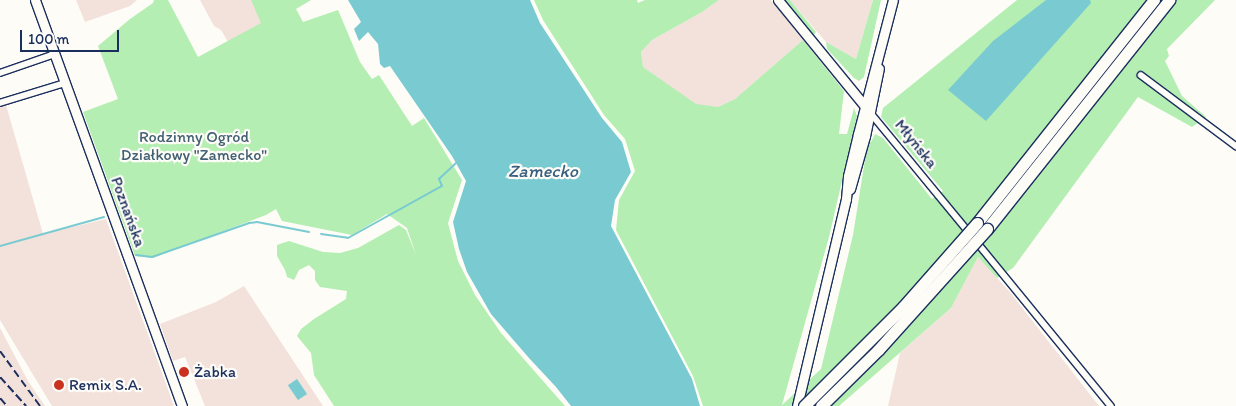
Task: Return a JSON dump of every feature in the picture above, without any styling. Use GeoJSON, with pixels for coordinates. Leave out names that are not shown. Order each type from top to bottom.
{"type":"FeatureCollection","features":[{"type":"Feature","properties":{"kind":"highway"},"geometry":{"type":"LineString","coordinates":[[804,406],[903,307],[977,223],[1154,0]]}},
{"type":"Feature","properties":{"kind":"highway"},"geometry":{"type":"LineString","coordinates":[[821,406],[878,350],[987,229],[1169,0]]}},
{"type":"Feature","properties":{"kind":"street","name":"Poznańska"},"geometry":{"type":"LineString","coordinates":[[36,0],[182,406]]}},
{"type":"Feature","properties":{"kind":"street","name":"Młyńska"},"geometry":{"type":"LineString","coordinates":[[778,0],[1111,406]]}},
{"type":"Feature","properties":{"kind":"street"},"geometry":{"type":"LineString","coordinates":[[797,406],[846,198],[848,176],[868,109],[893,0]]}},
{"type":"Feature","properties":{"kind":"street"},"geometry":{"type":"LineString","coordinates":[[0,73],[55,54]]}},
{"type":"Feature","properties":{"kind":"street"},"geometry":{"type":"LineString","coordinates":[[1141,75],[1236,146]]}},
{"type":"Feature","properties":{"kind":"street"},"geometry":{"type":"LineString","coordinates":[[0,103],[65,83]]}},
{"type":"Feature","properties":{"kind":"shaded area"},"geometry":{"type":"Polygon","coordinates":[[[76,0],[137,0],[130,6],[85,22],[76,0]]]}},
{"type":"Feature","properties":{"kind":"shaded area"},"geometry":{"type":"Polygon","coordinates":[[[200,0],[251,0],[262,23],[228,42],[221,30],[214,26],[200,0]]]}},
{"type":"Feature","properties":{"kind":"shaded area"},"geometry":{"type":"Polygon","coordinates":[[[719,0],[771,0],[803,40],[735,99],[718,107],[696,105],[643,67],[641,52],[652,40],[702,12],[719,0]]]}},
{"type":"Feature","properties":{"kind":"shaded area"},"geometry":{"type":"Polygon","coordinates":[[[790,0],[873,0],[856,59],[826,42],[790,0]]]}},
{"type":"Feature","properties":{"kind":"shaded area"},"geometry":{"type":"Polygon","coordinates":[[[4,98],[43,234],[106,219],[174,406],[52,406],[0,320],[0,99],[4,98]]]}},
{"type":"Feature","properties":{"kind":"shaded area"},"geometry":{"type":"Polygon","coordinates":[[[978,257],[1009,291],[1099,406],[888,406],[900,353],[951,308],[978,257]]]}},
{"type":"Feature","properties":{"kind":"shaded area"},"geometry":{"type":"Polygon","coordinates":[[[244,286],[323,406],[205,406],[185,357],[173,361],[160,324],[216,302],[244,286]]]}},
{"type":"Feature","properties":{"kind":"shaded area"},"geometry":{"type":"Polygon","coordinates":[[[0,328],[28,381],[45,406],[0,406],[0,328]]]}},
{"type":"Feature","properties":{"kind":"green space","name":"Rodzinny Ogród Działkowy \"Zamecko\""},"geometry":{"type":"Polygon","coordinates":[[[154,0],[168,0],[198,57],[261,23],[251,0],[311,0],[296,9],[303,22],[338,10],[360,62],[372,79],[379,75],[412,126],[424,118],[462,180],[448,223],[458,261],[475,295],[501,333],[565,406],[334,406],[314,375],[311,353],[297,336],[301,329],[314,319],[346,299],[347,291],[320,287],[315,280],[315,271],[309,265],[299,270],[294,280],[287,277],[277,256],[277,245],[289,241],[323,252],[340,253],[358,248],[399,225],[406,230],[416,255],[407,228],[387,214],[352,235],[282,221],[276,209],[266,215],[153,258],[135,256],[83,112],[118,99],[98,46],[130,19],[153,3],[154,0]]]}},
{"type":"Feature","properties":{"kind":"green space"},"geometry":{"type":"Polygon","coordinates":[[[534,0],[637,0],[638,3],[645,0],[719,0],[702,12],[652,40],[641,52],[643,67],[696,104],[718,107],[735,99],[803,40],[844,91],[839,134],[847,134],[854,108],[857,116],[829,237],[782,405],[821,369],[853,235],[868,141],[871,142],[875,134],[883,138],[932,199],[943,191],[881,117],[883,108],[1017,0],[1215,0],[1167,49],[1169,56],[1165,61],[1182,96],[1206,117],[1192,127],[1138,97],[1013,268],[997,278],[978,257],[951,308],[839,406],[703,406],[693,376],[616,230],[619,200],[635,171],[625,139],[604,115],[543,20],[534,0]]]}},
{"type":"Feature","properties":{"kind":"green space"},"geometry":{"type":"Polygon","coordinates":[[[784,0],[790,0],[816,32],[813,36],[784,0]]]}},
{"type":"Feature","properties":{"kind":"green space"},"geometry":{"type":"Polygon","coordinates":[[[873,0],[881,0],[864,77],[859,81],[827,49],[826,42],[856,59],[873,0]]]}},
{"type":"Feature","properties":{"kind":"water","name":"Zamecko"},"geometry":{"type":"Polygon","coordinates":[[[348,0],[530,0],[540,23],[602,118],[622,142],[631,172],[615,200],[611,226],[692,379],[700,406],[571,406],[529,358],[491,314],[467,272],[459,249],[453,222],[466,181],[452,156],[390,66],[384,68],[380,64],[378,44],[368,32],[359,41],[354,29],[361,22],[348,0]]]}},
{"type":"Feature","properties":{"kind":"water"},"geometry":{"type":"Polygon","coordinates":[[[1046,0],[1090,0],[1091,3],[986,121],[948,90],[993,41],[1046,0]]]}},
{"type":"Feature","properties":{"kind":"water"},"geometry":{"type":"Polygon","coordinates":[[[297,379],[307,394],[298,400],[288,385],[297,379]]]}},
{"type":"Feature","properties":{"kind":"waterway"},"geometry":{"type":"LineString","coordinates":[[321,234],[348,238],[442,186],[439,179],[456,163]]}},
{"type":"Feature","properties":{"kind":"waterway"},"geometry":{"type":"LineString","coordinates":[[0,246],[104,217]]}},
{"type":"Feature","properties":{"kind":"waterway"},"geometry":{"type":"LineString","coordinates":[[136,255],[152,257],[249,223],[257,222],[309,232]]}},
{"type":"Feature","properties":{"kind":"railway"},"geometry":{"type":"LineString","coordinates":[[0,351],[40,406]]}},
{"type":"Feature","properties":{"kind":"railway"},"geometry":{"type":"LineString","coordinates":[[0,377],[26,406]]}},
{"type":"Feature","properties":{"kind":"railway"},"geometry":{"type":"LineString","coordinates":[[0,398],[7,406]]}},
{"type":"Feature","properties":{"kind":"place","name":"Żabka"},"geometry":{"type":"Point","coordinates":[184,372]}},
{"type":"Feature","properties":{"kind":"place","name":"Remix S.A."},"geometry":{"type":"Point","coordinates":[59,385]}}]}
